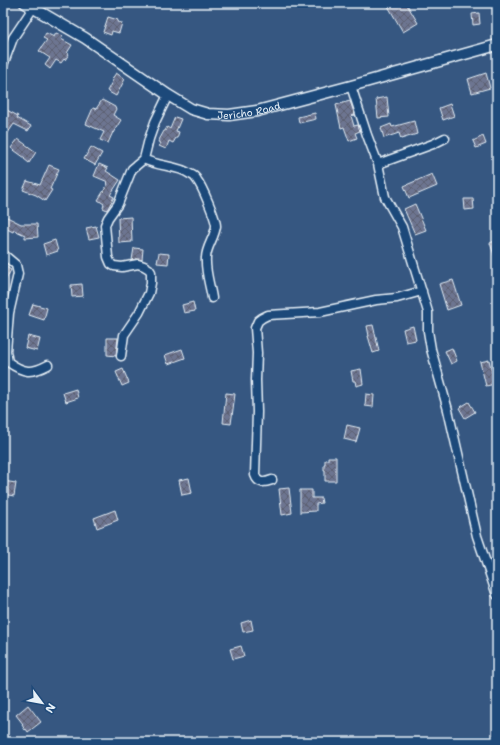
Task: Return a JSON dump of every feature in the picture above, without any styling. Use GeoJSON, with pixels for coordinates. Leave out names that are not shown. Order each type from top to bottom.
{"type":"FeatureCollection","features":[{"type":"Feature","properties":{"kind":"street"},"geometry":{"type":"LineString","coordinates":[[3,65],[7,43],[13,38],[29,6]]}},
{"type":"Feature","properties":{"kind":"street","name":"Jericho Road"},"geometry":{"type":"LineString","coordinates":[[29,6],[85,38],[191,109],[208,114],[228,115],[257,111],[497,45]]}},
{"type":"Feature","properties":{"kind":"street"},"geometry":{"type":"LineString","coordinates":[[351,86],[366,135],[378,164],[385,197],[402,227],[422,291],[428,312],[428,331],[431,349],[448,410],[478,536],[497,595]]}},
{"type":"Feature","properties":{"kind":"street"},"geometry":{"type":"LineString","coordinates":[[121,356],[124,335],[139,313],[149,293],[151,272],[149,269],[138,264],[122,267],[111,264],[108,257],[105,225],[118,204],[132,169],[144,159],[155,122],[168,95]]}},
{"type":"Feature","properties":{"kind":"street"},"geometry":{"type":"LineString","coordinates":[[378,164],[445,138]]}},
{"type":"Feature","properties":{"kind":"street"},"geometry":{"type":"LineString","coordinates":[[144,159],[150,163],[176,168],[189,173],[198,180],[214,215],[216,225],[206,256],[212,298]]}},
{"type":"Feature","properties":{"kind":"street"},"geometry":{"type":"LineString","coordinates":[[3,254],[16,265],[18,274],[9,313],[6,351],[8,362],[22,371],[32,371],[48,365]]}},
{"type":"Feature","properties":{"kind":"street"},"geometry":{"type":"LineString","coordinates":[[272,480],[260,482],[257,480],[255,475],[257,353],[255,328],[258,321],[268,315],[320,312],[376,300],[397,298],[422,291]]}},
{"type":"Feature","properties":{"kind":"building"},"geometry":{"type":"Polygon","coordinates":[[[393,3],[406,3],[418,23],[403,32],[388,6],[393,3]]]}},
{"type":"Feature","properties":{"kind":"building"},"geometry":{"type":"Polygon","coordinates":[[[479,13],[480,24],[473,25],[472,14],[479,13]]]}},
{"type":"Feature","properties":{"kind":"building"},"geometry":{"type":"Polygon","coordinates":[[[108,17],[122,23],[119,33],[112,31],[111,35],[103,32],[108,17]]]}},
{"type":"Feature","properties":{"kind":"building"},"geometry":{"type":"Polygon","coordinates":[[[46,33],[54,37],[56,33],[63,36],[61,39],[72,45],[65,60],[64,59],[61,63],[56,60],[50,69],[45,65],[50,58],[39,51],[47,40],[43,38],[46,33]]]}},
{"type":"Feature","properties":{"kind":"building"},"geometry":{"type":"Polygon","coordinates":[[[116,73],[125,79],[116,96],[107,91],[116,73]]]}},
{"type":"Feature","properties":{"kind":"building"},"geometry":{"type":"Polygon","coordinates":[[[486,73],[490,88],[472,93],[468,79],[486,73]]]}},
{"type":"Feature","properties":{"kind":"building"},"geometry":{"type":"Polygon","coordinates":[[[387,97],[389,117],[378,118],[376,99],[387,97]]]}},
{"type":"Feature","properties":{"kind":"building"},"geometry":{"type":"Polygon","coordinates":[[[102,100],[115,107],[116,109],[113,115],[121,120],[108,143],[100,140],[104,132],[86,124],[93,108],[96,109],[102,100]]]}},
{"type":"Feature","properties":{"kind":"building"},"geometry":{"type":"Polygon","coordinates":[[[350,101],[355,115],[351,116],[354,126],[358,125],[360,131],[355,133],[357,138],[349,141],[344,127],[341,128],[336,105],[350,101]]]}},
{"type":"Feature","properties":{"kind":"building"},"geometry":{"type":"Polygon","coordinates":[[[450,104],[454,116],[443,120],[439,108],[450,104]]]}},
{"type":"Feature","properties":{"kind":"building"},"geometry":{"type":"Polygon","coordinates":[[[3,108],[18,116],[17,118],[31,126],[28,131],[14,124],[3,140],[3,108]]]}},
{"type":"Feature","properties":{"kind":"building"},"geometry":{"type":"Polygon","coordinates":[[[315,113],[316,119],[299,123],[298,117],[315,113]]]}},
{"type":"Feature","properties":{"kind":"building"},"geometry":{"type":"Polygon","coordinates":[[[175,117],[181,119],[176,131],[179,132],[173,143],[169,141],[166,149],[159,146],[161,143],[158,142],[167,127],[170,129],[175,117]]]}},
{"type":"Feature","properties":{"kind":"building"},"geometry":{"type":"Polygon","coordinates":[[[414,121],[417,134],[401,139],[399,133],[384,138],[381,128],[391,124],[392,127],[414,121]]]}},
{"type":"Feature","properties":{"kind":"building"},"geometry":{"type":"Polygon","coordinates":[[[483,136],[486,144],[476,148],[473,141],[483,136]]]}},
{"type":"Feature","properties":{"kind":"building"},"geometry":{"type":"Polygon","coordinates":[[[18,139],[36,152],[29,163],[24,159],[25,158],[11,148],[18,139]]]}},
{"type":"Feature","properties":{"kind":"building"},"geometry":{"type":"Polygon","coordinates":[[[91,147],[102,153],[95,165],[84,159],[91,147]]]}},
{"type":"Feature","properties":{"kind":"building"},"geometry":{"type":"Polygon","coordinates":[[[99,164],[108,168],[106,171],[120,180],[110,195],[114,197],[107,210],[103,208],[104,204],[98,200],[108,184],[108,182],[94,176],[99,164]]]}},
{"type":"Feature","properties":{"kind":"building"},"geometry":{"type":"Polygon","coordinates":[[[49,165],[59,169],[50,189],[52,190],[45,201],[36,195],[23,190],[27,181],[40,185],[49,165]]]}},
{"type":"Feature","properties":{"kind":"building"},"geometry":{"type":"Polygon","coordinates":[[[432,174],[437,186],[409,198],[404,186],[432,174]]]}},
{"type":"Feature","properties":{"kind":"building"},"geometry":{"type":"Polygon","coordinates":[[[464,199],[473,199],[474,209],[465,210],[464,199]]]}},
{"type":"Feature","properties":{"kind":"building"},"geometry":{"type":"Polygon","coordinates":[[[415,204],[426,230],[415,234],[404,209],[415,204]]]}},
{"type":"Feature","properties":{"kind":"building"},"geometry":{"type":"Polygon","coordinates":[[[3,215],[21,224],[37,224],[38,237],[25,238],[25,235],[14,230],[13,232],[3,227],[3,215]]]}},
{"type":"Feature","properties":{"kind":"building"},"geometry":{"type":"Polygon","coordinates":[[[131,217],[132,242],[119,243],[118,218],[131,217]]]}},
{"type":"Feature","properties":{"kind":"building"},"geometry":{"type":"Polygon","coordinates":[[[96,226],[99,237],[89,239],[86,228],[96,226]]]}},
{"type":"Feature","properties":{"kind":"building"},"geometry":{"type":"Polygon","coordinates":[[[55,240],[58,251],[46,255],[43,244],[55,240]]]}},
{"type":"Feature","properties":{"kind":"building"},"geometry":{"type":"Polygon","coordinates":[[[497,240],[497,261],[496,261],[490,243],[497,240]]]}},
{"type":"Feature","properties":{"kind":"building"},"geometry":{"type":"Polygon","coordinates":[[[134,248],[143,249],[142,260],[132,260],[134,248]]]}},
{"type":"Feature","properties":{"kind":"building"},"geometry":{"type":"Polygon","coordinates":[[[159,253],[169,254],[168,264],[157,263],[159,253]]]}},
{"type":"Feature","properties":{"kind":"building"},"geometry":{"type":"Polygon","coordinates":[[[3,265],[11,270],[3,285],[3,265]]]}},
{"type":"Feature","properties":{"kind":"building"},"geometry":{"type":"Polygon","coordinates":[[[453,280],[461,305],[447,310],[439,284],[453,280]]]}},
{"type":"Feature","properties":{"kind":"building"},"geometry":{"type":"Polygon","coordinates":[[[82,284],[83,296],[72,297],[71,285],[82,284]]]}},
{"type":"Feature","properties":{"kind":"building"},"geometry":{"type":"Polygon","coordinates":[[[193,302],[195,311],[184,313],[182,305],[193,302]]]}},
{"type":"Feature","properties":{"kind":"building"},"geometry":{"type":"Polygon","coordinates":[[[33,304],[47,308],[44,320],[29,315],[33,304]]]}},
{"type":"Feature","properties":{"kind":"building"},"geometry":{"type":"Polygon","coordinates":[[[373,325],[379,351],[373,353],[367,326],[373,325]]]}},
{"type":"Feature","properties":{"kind":"building"},"geometry":{"type":"Polygon","coordinates":[[[413,326],[416,340],[406,342],[403,329],[413,326]]]}},
{"type":"Feature","properties":{"kind":"building"},"geometry":{"type":"Polygon","coordinates":[[[28,336],[40,339],[37,351],[25,348],[28,336]]]}},
{"type":"Feature","properties":{"kind":"building"},"geometry":{"type":"Polygon","coordinates":[[[107,338],[118,338],[116,356],[107,355],[107,338]]]}},
{"type":"Feature","properties":{"kind":"building"},"geometry":{"type":"Polygon","coordinates":[[[452,348],[457,361],[451,364],[445,351],[452,348]]]}},
{"type":"Feature","properties":{"kind":"building"},"geometry":{"type":"Polygon","coordinates":[[[182,349],[185,358],[168,364],[165,355],[182,349]]]}},
{"type":"Feature","properties":{"kind":"building"},"geometry":{"type":"Polygon","coordinates":[[[489,360],[495,384],[486,386],[480,362],[489,360]]]}},
{"type":"Feature","properties":{"kind":"building"},"geometry":{"type":"Polygon","coordinates":[[[123,369],[129,383],[122,386],[116,372],[123,369]]]}},
{"type":"Feature","properties":{"kind":"building"},"geometry":{"type":"Polygon","coordinates":[[[361,369],[363,384],[356,386],[355,381],[353,381],[351,371],[361,369]]]}},
{"type":"Feature","properties":{"kind":"building"},"geometry":{"type":"Polygon","coordinates":[[[76,389],[78,398],[66,402],[63,393],[76,389]]]}},
{"type":"Feature","properties":{"kind":"building"},"geometry":{"type":"Polygon","coordinates":[[[226,393],[235,394],[231,424],[223,423],[226,393]]]}},
{"type":"Feature","properties":{"kind":"building"},"geometry":{"type":"Polygon","coordinates":[[[366,394],[374,395],[373,407],[365,406],[366,394]]]}},
{"type":"Feature","properties":{"kind":"building"},"geometry":{"type":"Polygon","coordinates":[[[469,402],[475,412],[465,418],[459,408],[469,402]]]}},
{"type":"Feature","properties":{"kind":"building"},"geometry":{"type":"Polygon","coordinates":[[[347,425],[360,428],[356,442],[344,439],[347,425]]]}},
{"type":"Feature","properties":{"kind":"building"},"geometry":{"type":"Polygon","coordinates":[[[328,457],[336,457],[336,481],[325,481],[324,464],[325,460],[328,460],[328,457]]]}},
{"type":"Feature","properties":{"kind":"building"},"geometry":{"type":"Polygon","coordinates":[[[189,478],[192,493],[182,495],[179,480],[189,478]]]}},
{"type":"Feature","properties":{"kind":"building"},"geometry":{"type":"Polygon","coordinates":[[[3,481],[16,483],[14,496],[3,494],[3,481]]]}},
{"type":"Feature","properties":{"kind":"building"},"geometry":{"type":"Polygon","coordinates":[[[289,488],[292,513],[282,515],[279,489],[289,488]]]}},
{"type":"Feature","properties":{"kind":"building"},"geometry":{"type":"Polygon","coordinates":[[[300,490],[312,490],[312,498],[321,498],[322,503],[316,504],[316,511],[300,512],[300,490]]]}},
{"type":"Feature","properties":{"kind":"building"},"geometry":{"type":"Polygon","coordinates":[[[115,510],[118,520],[97,528],[94,518],[115,510]]]}},
{"type":"Feature","properties":{"kind":"building"},"geometry":{"type":"Polygon","coordinates":[[[251,620],[253,630],[243,632],[241,623],[251,620]]]}},
{"type":"Feature","properties":{"kind":"building"},"geometry":{"type":"Polygon","coordinates":[[[241,646],[244,656],[233,659],[230,649],[241,646]]]}},
{"type":"Feature","properties":{"kind":"building"},"geometry":{"type":"Polygon","coordinates":[[[28,705],[41,722],[28,732],[26,729],[25,730],[22,725],[23,724],[16,715],[28,705]]]}},
{"type":"Feature","properties":{"kind":"waterway"},"geometry":{"type":"LineString","coordinates":[[491,742],[497,738]]}}]}
